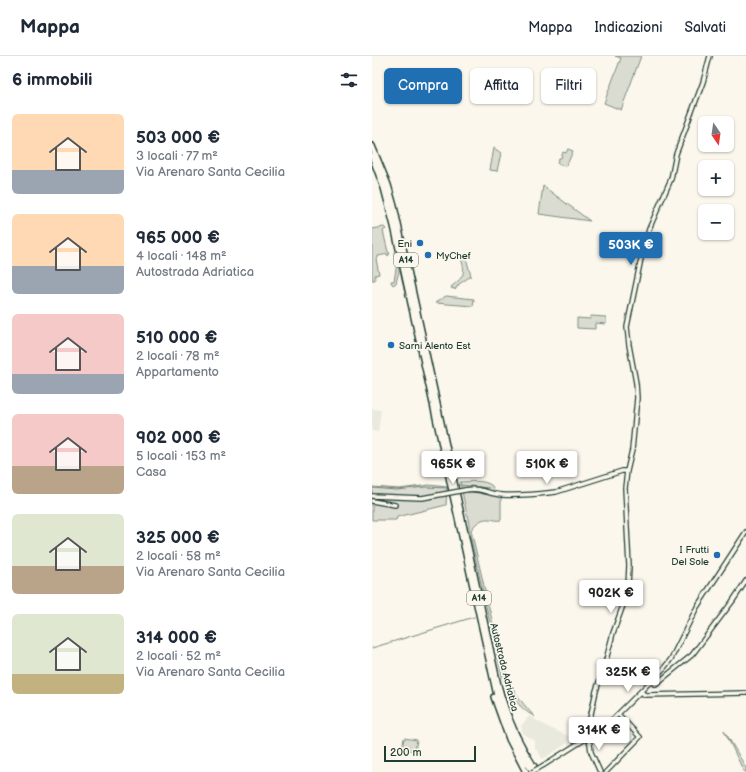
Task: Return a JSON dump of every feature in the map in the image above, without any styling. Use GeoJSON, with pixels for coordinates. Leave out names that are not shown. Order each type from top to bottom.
{"type":"FeatureCollection","features":[{"type":"Feature","properties":{"kind":"highway","name":"Autostrada Adriatica"},"geometry":{"type":"LineString","coordinates":[[372,146],[388,185],[395,213],[498,685],[515,733],[533,771]]}},
{"type":"Feature","properties":{"kind":"highway","name":"Autostrada Adriatica"},"geometry":{"type":"LineString","coordinates":[[372,156],[384,188],[394,226],[497,696],[507,725],[518,748],[533,771]]}},
{"type":"Feature","properties":{"kind":"street"},"geometry":{"type":"LineString","coordinates":[[600,772],[591,752],[588,737],[589,723],[612,633],[626,600],[628,586],[629,566],[625,488],[632,450],[636,383],[627,327],[642,254],[649,229],[671,179],[676,154],[703,82],[710,56]]}},
{"type":"Feature","properties":{"kind":"street"},"geometry":{"type":"LineString","coordinates":[[372,496],[422,498],[465,490],[482,489],[504,495],[546,493],[562,490],[622,471],[627,471]]}},
{"type":"Feature","properties":{"kind":"street"},"geometry":{"type":"LineString","coordinates":[[372,501],[395,505]]}},
{"type":"Feature","properties":{"kind":"street"},"geometry":{"type":"LineString","coordinates":[[533,771],[588,737],[618,714],[664,668],[671,659],[697,607],[746,532]]}},
{"type":"Feature","properties":{"kind":"street"},"geometry":{"type":"LineString","coordinates":[[652,681],[656,684],[692,655],[729,607],[746,581]]}},
{"type":"Feature","properties":{"kind":"street"},"geometry":{"type":"LineString","coordinates":[[640,692],[645,695],[746,693]]}},
{"type":"Feature","properties":{"kind":"street"},"geometry":{"type":"LineString","coordinates":[[606,772],[640,737],[618,714]]}},
{"type":"Feature","properties":{"kind":"shaded area"},"geometry":{"type":"Polygon","coordinates":[[[615,56],[641,56],[621,110],[604,103],[621,58],[615,56]]]}},
{"type":"Feature","properties":{"kind":"shaded area"},"geometry":{"type":"Polygon","coordinates":[[[494,148],[501,153],[497,171],[490,170],[494,148]]]}},
{"type":"Feature","properties":{"kind":"shaded area"},"geometry":{"type":"Polygon","coordinates":[[[568,149],[573,151],[566,167],[557,163],[563,152],[566,153],[568,149]]]}},
{"type":"Feature","properties":{"kind":"shaded area"},"geometry":{"type":"Polygon","coordinates":[[[543,186],[590,221],[539,214],[543,186]]]}},
{"type":"Feature","properties":{"kind":"shaded area"},"geometry":{"type":"Polygon","coordinates":[[[384,227],[386,229],[383,231],[388,252],[390,253],[388,256],[388,254],[378,256],[376,259],[379,274],[375,275],[375,280],[372,280],[372,229],[384,227]]]}},
{"type":"Feature","properties":{"kind":"shaded area"},"geometry":{"type":"Polygon","coordinates":[[[394,253],[396,253],[399,271],[396,283],[393,285],[391,281],[394,281],[397,263],[394,253]]]}},
{"type":"Feature","properties":{"kind":"shaded area"},"geometry":{"type":"Polygon","coordinates":[[[466,258],[471,276],[459,284],[455,290],[454,288],[452,289],[451,287],[461,278],[463,272],[464,268],[461,259],[466,258]]]}},
{"type":"Feature","properties":{"kind":"shaded area"},"geometry":{"type":"Polygon","coordinates":[[[446,296],[474,299],[473,306],[435,303],[446,296]]]}},
{"type":"Feature","properties":{"kind":"shaded area"},"geometry":{"type":"Polygon","coordinates":[[[591,316],[606,317],[606,324],[595,323],[595,329],[577,328],[577,318],[590,319],[591,316]]]}},
{"type":"Feature","properties":{"kind":"shaded area"},"geometry":{"type":"Polygon","coordinates":[[[372,409],[381,410],[378,432],[372,431],[372,409]]]}},
{"type":"Feature","properties":{"kind":"shaded area"},"geometry":{"type":"Polygon","coordinates":[[[460,482],[485,482],[492,486],[496,493],[501,496],[501,520],[485,519],[476,524],[471,530],[502,663],[515,692],[535,717],[523,709],[515,700],[502,676],[469,530],[460,482]]]}},
{"type":"Feature","properties":{"kind":"shaded area"},"geometry":{"type":"Polygon","coordinates":[[[429,485],[447,487],[446,505],[397,517],[396,520],[372,520],[372,487],[400,489],[429,485]]]}},
{"type":"Feature","properties":{"kind":"shaded area"},"geometry":{"type":"Polygon","coordinates":[[[529,716],[550,728],[580,739],[568,746],[568,743],[566,744],[543,759],[535,748],[535,741],[523,733],[521,726],[529,716]]]}},
{"type":"Feature","properties":{"kind":"shaded area"},"geometry":{"type":"Polygon","coordinates":[[[724,730],[746,768],[746,772],[744,772],[724,730]]]}},
{"type":"Feature","properties":{"kind":"shaded area"},"geometry":{"type":"Polygon","coordinates":[[[404,738],[417,740],[415,751],[402,749],[404,738]]]}},
{"type":"Feature","properties":{"kind":"waterway"},"geometry":{"type":"LineString","coordinates":[[459,485],[489,488]]}},
{"type":"Feature","properties":{"kind":"waterway"},"geometry":{"type":"LineString","coordinates":[[372,488],[396,490],[426,487],[448,488]]}},
{"type":"Feature","properties":{"kind":"waterway"},"geometry":{"type":"LineString","coordinates":[[372,648],[474,617]]}},
{"type":"Feature","properties":{"kind":"place","name":"Eni"},"geometry":{"type":"Point","coordinates":[420,243]}},
{"type":"Feature","properties":{"kind":"place","name":"MyChef"},"geometry":{"type":"Point","coordinates":[428,255]}},
{"type":"Feature","properties":{"kind":"place","name":"Sarni Alento Est"},"geometry":{"type":"Point","coordinates":[391,345]}},
{"type":"Feature","properties":{"kind":"place","name":"I Frutti Del Sole"},"geometry":{"type":"Point","coordinates":[717,555]}}]}
